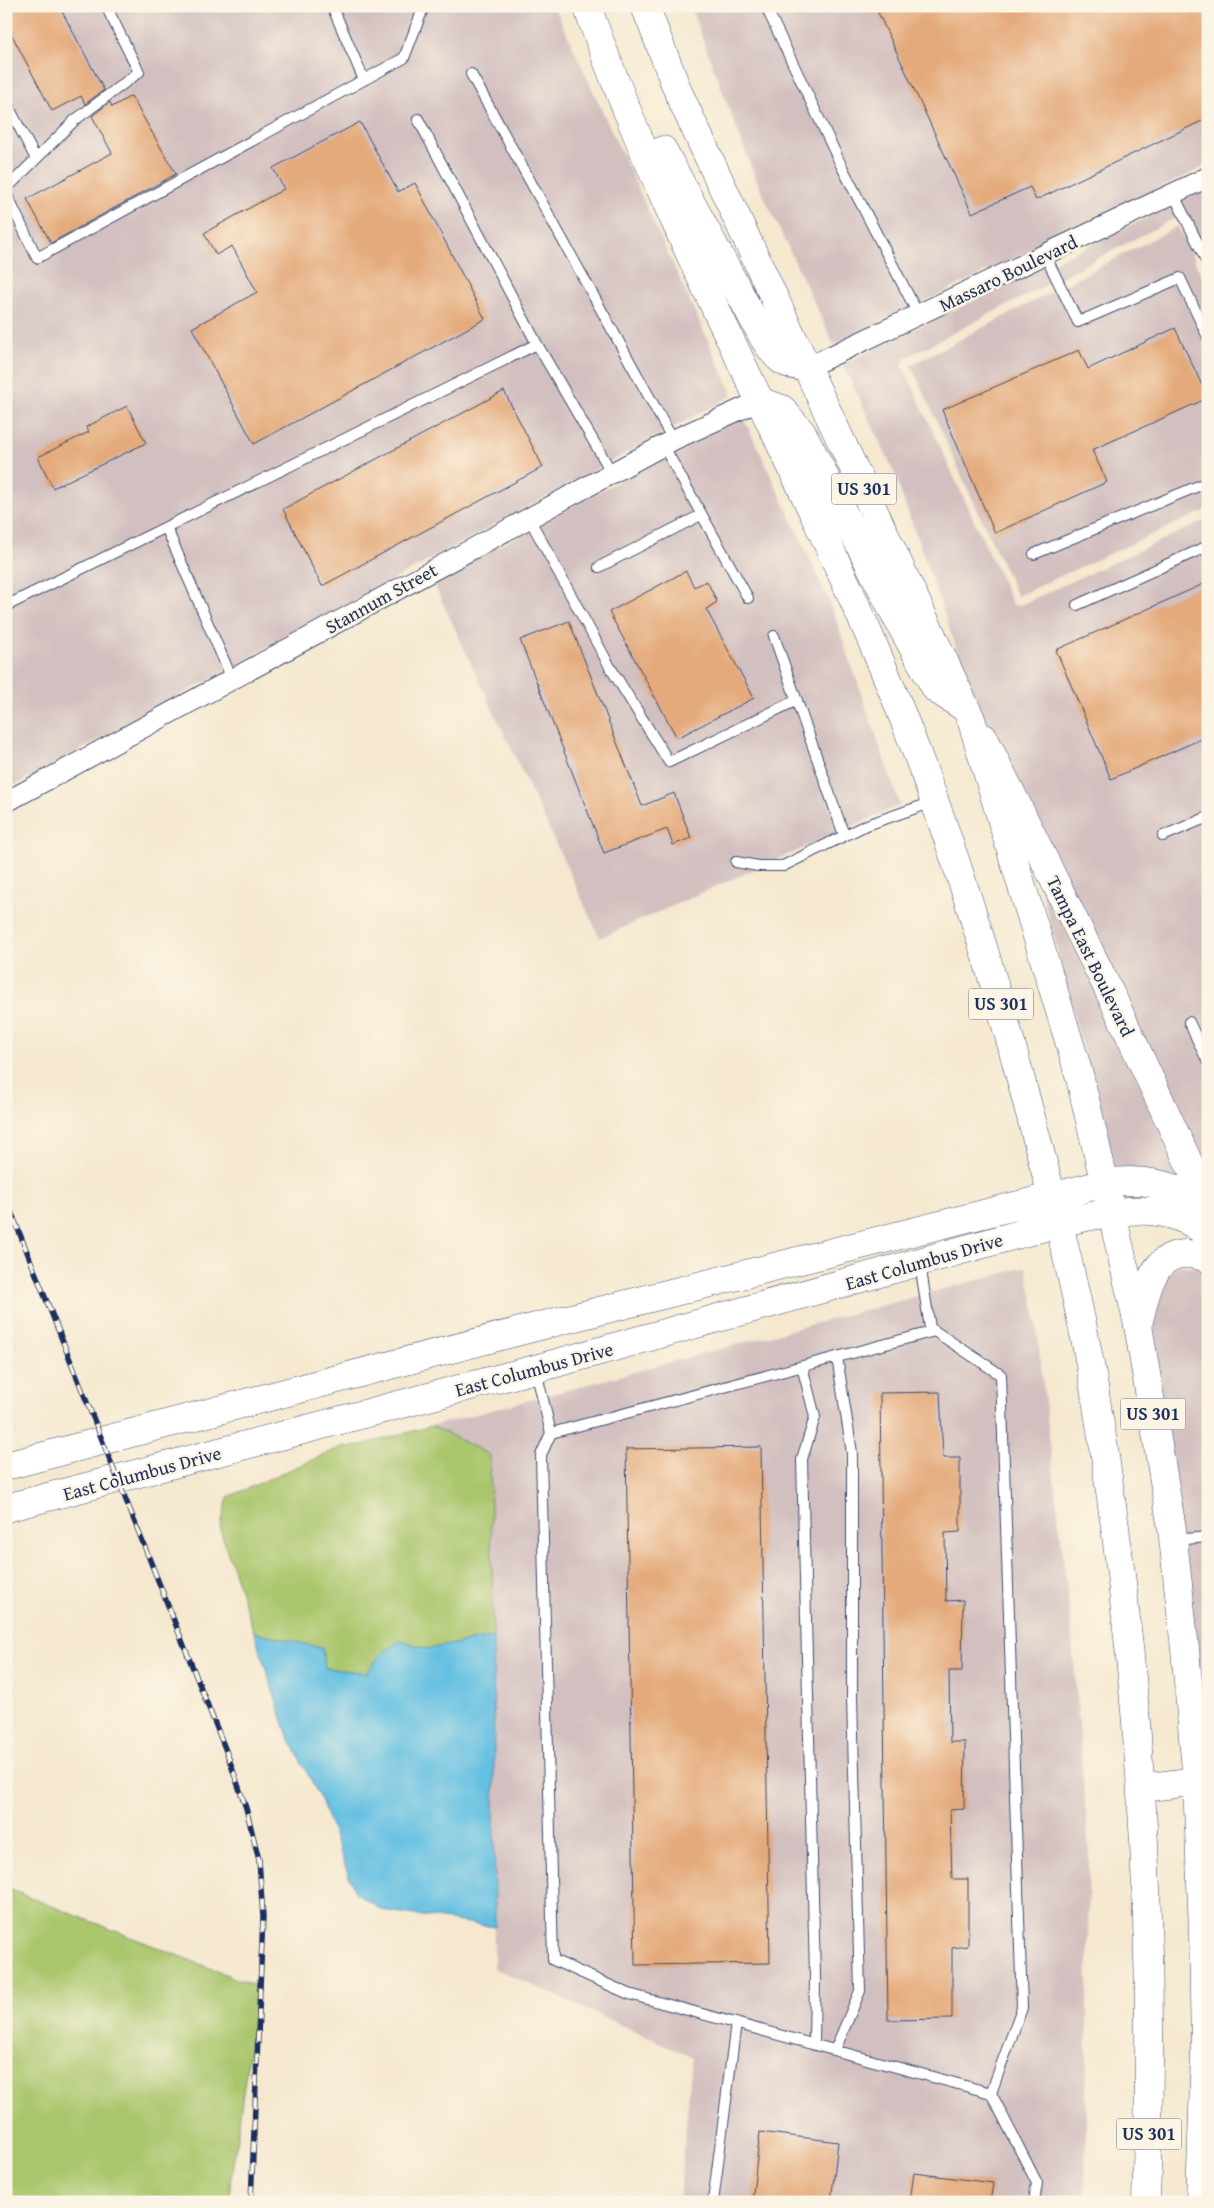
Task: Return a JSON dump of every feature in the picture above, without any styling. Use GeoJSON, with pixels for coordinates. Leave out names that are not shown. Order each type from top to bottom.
{"type":"FeatureCollection","features":[{"type":"Feature","properties":{"kind":"main road","name":"US 301"},"geometry":{"type":"LineString","coordinates":[[587,6],[629,117],[870,638],[934,802],[985,948],[1060,1223],[1091,1370],[1118,1537],[1131,1655],[1142,1788],[1150,1964],[1150,2115],[1146,2202]]}},
{"type":"Feature","properties":{"kind":"main road","name":"US 301"},"geometry":{"type":"LineString","coordinates":[[645,6],[679,94],[968,713],[1054,986],[1079,1074],[1138,1325],[1173,1540],[1196,1719],[1202,1780],[1205,1920],[1206,2046],[1200,2202]]}},
{"type":"Feature","properties":{"kind":"main road"},"geometry":{"type":"LineString","coordinates":[[617,87],[637,100],[774,354],[783,363],[794,367],[808,367]]}},
{"type":"Feature","properties":{"kind":"main road"},"geometry":{"type":"LineString","coordinates":[[759,401],[782,409],[803,434],[894,613],[936,689],[968,713]]}},
{"type":"Feature","properties":{"kind":"main road","name":"Tampa East Boulevard"},"geometry":{"type":"LineString","coordinates":[[968,713],[988,745],[1112,997],[1193,1172],[1205,1205]]}},
{"type":"Feature","properties":{"kind":"main road","name":"Tampa East Boulevard"},"geometry":{"type":"LineString","coordinates":[[1106,1183],[1128,1180],[1157,1182],[1205,1205]]}},
{"type":"Feature","properties":{"kind":"main road","name":"East Columbus Drive"},"geometry":{"type":"LineString","coordinates":[[6,1466],[524,1330],[1106,1183]]}},
{"type":"Feature","properties":{"kind":"main road"},"geometry":{"type":"LineString","coordinates":[[1112,1212],[1146,1210],[1169,1213],[1196,1224],[1208,1235]]}},
{"type":"Feature","properties":{"kind":"main road","name":"East Columbus Drive"},"geometry":{"type":"LineString","coordinates":[[6,1508],[535,1369],[1060,1223],[1112,1212]]}},
{"type":"Feature","properties":{"kind":"main road"},"geometry":{"type":"LineString","coordinates":[[1138,1325],[1150,1278],[1164,1260],[1176,1254],[1192,1252],[1208,1258]]}},
{"type":"Feature","properties":{"kind":"main road"},"geometry":{"type":"LineString","coordinates":[[524,1330],[535,1369]]}},
{"type":"Feature","properties":{"kind":"main road"},"geometry":{"type":"LineString","coordinates":[[1142,1788],[1202,1780]]}},
{"type":"Feature","properties":{"kind":"street","name":"Massaro Boulevard"},"geometry":{"type":"LineString","coordinates":[[808,367],[919,316],[1208,177]]}},
{"type":"Feature","properties":{"kind":"street","name":"Stannum Street"},"geometry":{"type":"LineString","coordinates":[[6,802],[668,443],[759,401]]}},
{"type":"Feature","properties":{"kind":"lane"},"geometry":{"type":"LineString","coordinates":[[6,189],[75,120],[139,72],[106,6]]}},
{"type":"Feature","properties":{"kind":"lane"},"geometry":{"type":"LineString","coordinates":[[332,6],[364,80]]}},
{"type":"Feature","properties":{"kind":"lane"},"geometry":{"type":"LineString","coordinates":[[6,193],[37,258],[404,58],[424,6]]}},
{"type":"Feature","properties":{"kind":"lane"},"geometry":{"type":"LineString","coordinates":[[767,9],[842,167],[919,316]]}},
{"type":"Feature","properties":{"kind":"lane"},"geometry":{"type":"LineString","coordinates":[[471,74],[668,443],[701,515],[748,598]]}},
{"type":"Feature","properties":{"kind":"lane"},"geometry":{"type":"LineString","coordinates":[[6,102],[36,159]]}},
{"type":"Feature","properties":{"kind":"lane"},"geometry":{"type":"LineString","coordinates":[[418,119],[537,344],[612,473]]}},
{"type":"Feature","properties":{"kind":"lane"},"geometry":{"type":"LineString","coordinates":[[1173,193],[1208,264]]}},
{"type":"Feature","properties":{"kind":"lane"},"geometry":{"type":"LineString","coordinates":[[1045,255],[1078,322],[1180,278],[1208,337]]}},
{"type":"Feature","properties":{"kind":"lane"},"geometry":{"type":"LineString","coordinates":[[6,606],[537,344]]}},
{"type":"Feature","properties":{"kind":"lane"},"geometry":{"type":"LineString","coordinates":[[1034,554],[1208,482]]}},
{"type":"Feature","properties":{"kind":"lane"},"geometry":{"type":"LineString","coordinates":[[599,567],[701,515]]}},
{"type":"Feature","properties":{"kind":"lane"},"geometry":{"type":"LineString","coordinates":[[529,518],[610,667],[669,762],[797,700]]}},
{"type":"Feature","properties":{"kind":"lane"},"geometry":{"type":"LineString","coordinates":[[166,527],[232,679]]}},
{"type":"Feature","properties":{"kind":"lane"},"geometry":{"type":"LineString","coordinates":[[1077,604],[1208,546]]}},
{"type":"Feature","properties":{"kind":"lane"},"geometry":{"type":"LineString","coordinates":[[774,636],[844,835]]}},
{"type":"Feature","properties":{"kind":"lane"},"geometry":{"type":"LineString","coordinates":[[736,862],[758,866],[783,866],[864,826],[934,802]]}},
{"type":"Feature","properties":{"kind":"lane"},"geometry":{"type":"LineString","coordinates":[[1163,836],[1208,816]]}},
{"type":"Feature","properties":{"kind":"lane"},"geometry":{"type":"LineString","coordinates":[[1189,1022],[1208,1062]]}},
{"type":"Feature","properties":{"kind":"lane"},"geometry":{"type":"LineString","coordinates":[[920,1262],[930,1328],[1001,1375],[1022,2008],[991,2092],[1037,2183],[1034,2202]]}},
{"type":"Feature","properties":{"kind":"lane"},"geometry":{"type":"LineString","coordinates":[[551,1433],[936,1331]]}},
{"type":"Feature","properties":{"kind":"lane"},"geometry":{"type":"LineString","coordinates":[[835,2050],[860,1991],[852,1698],[852,1453],[837,1357]]}},
{"type":"Feature","properties":{"kind":"lane"},"geometry":{"type":"LineString","coordinates":[[802,1366],[815,1417],[802,1459],[815,1976],[814,2044]]}},
{"type":"Feature","properties":{"kind":"lane"},"geometry":{"type":"LineString","coordinates":[[535,1369],[551,1433],[541,1455],[553,1960],[628,1994],[991,2092]]}},
{"type":"Feature","properties":{"kind":"lane"},"geometry":{"type":"LineString","coordinates":[[1173,1540],[1208,1536]]}},
{"type":"Feature","properties":{"kind":"lane"},"geometry":{"type":"LineString","coordinates":[[713,2202],[736,2023]]}},
{"type":"Feature","properties":{"kind":"shaded area"},"geometry":{"type":"Polygon","coordinates":[[[6,6],[554,6],[733,395],[6,790],[6,6]]]}},
{"type":"Feature","properties":{"kind":"shaded area"},"geometry":{"type":"Polygon","coordinates":[[[690,6],[1208,6],[1208,165],[834,345],[755,177],[690,6]]]}},
{"type":"Feature","properties":{"kind":"shaded area"},"geometry":{"type":"Polygon","coordinates":[[[1208,188],[1208,267],[1182,217],[1177,217],[907,357],[902,364],[1013,605],[1020,605],[1208,519],[1208,1182],[1040,827],[976,703],[893,470],[843,364],[1208,188]]]}},
{"type":"Feature","properties":{"kind":"shaded area"},"geometry":{"type":"Polygon","coordinates":[[[1178,226],[1208,288],[1208,509],[1017,596],[911,365],[1178,226]]]}},
{"type":"Feature","properties":{"kind":"shaded area"},"geometry":{"type":"Polygon","coordinates":[[[742,414],[829,600],[900,805],[600,938],[433,582],[742,414]]]}},
{"type":"Feature","properties":{"kind":"shaded area"},"geometry":{"type":"Polygon","coordinates":[[[1038,876],[1103,1002],[1185,1180],[1114,1171],[1038,876]]]}},
{"type":"Feature","properties":{"kind":"shaded area"},"geometry":{"type":"Polygon","coordinates":[[[1178,1265],[1208,1269],[1208,1806],[1149,1320],[1159,1283],[1178,1265]]]}},
{"type":"Feature","properties":{"kind":"shaded area"},"geometry":{"type":"Polygon","coordinates":[[[1026,1267],[1034,1305],[1071,1626],[1089,1853],[1085,2202],[679,2202],[692,2057],[494,1968],[490,1456],[432,1426],[1026,1267]]]}},
{"type":"Feature","properties":{"kind":"green space"},"geometry":{"type":"Polygon","coordinates":[[[432,1426],[490,1455],[493,1637],[427,1649],[401,1640],[382,1653],[366,1673],[325,1668],[322,1648],[254,1632],[220,1529],[228,1497],[344,1446],[353,1447],[432,1426]]]}},
{"type":"Feature","properties":{"kind":"green space"},"geometry":{"type":"Polygon","coordinates":[[[6,1888],[258,1987],[230,2186],[230,2202],[6,2202],[6,1888]]]}},
{"type":"Feature","properties":{"kind":"water"},"geometry":{"type":"Polygon","coordinates":[[[254,1632],[322,1648],[325,1668],[366,1673],[382,1653],[401,1640],[427,1649],[493,1637],[495,1927],[382,1910],[355,1892],[321,1800],[287,1734],[254,1632]]]}},
{"type":"Feature","properties":{"kind":"building"},"geometry":{"type":"Polygon","coordinates":[[[6,6],[59,6],[104,90],[85,104],[81,96],[52,111],[6,24],[6,6]]]}},
{"type":"Feature","properties":{"kind":"building"},"geometry":{"type":"Polygon","coordinates":[[[875,6],[1208,6],[1208,118],[1036,200],[1030,187],[972,213],[875,6]]]}},
{"type":"Feature","properties":{"kind":"building"},"geometry":{"type":"Polygon","coordinates":[[[131,96],[176,174],[51,243],[27,199],[112,153],[92,116],[110,102],[112,107],[131,96]]]}},
{"type":"Feature","properties":{"kind":"building"},"geometry":{"type":"Polygon","coordinates":[[[360,122],[398,192],[415,183],[485,319],[254,444],[192,328],[257,292],[232,246],[216,255],[204,233],[284,189],[273,168],[360,122]]]}},
{"type":"Feature","properties":{"kind":"building"},"geometry":{"type":"Polygon","coordinates":[[[1175,328],[1208,398],[1092,450],[1107,482],[995,533],[942,410],[1079,350],[1088,369],[1175,328]]]}},
{"type":"Feature","properties":{"kind":"building"},"geometry":{"type":"Polygon","coordinates":[[[504,391],[543,467],[322,586],[283,509],[504,391]]]}},
{"type":"Feature","properties":{"kind":"building"},"geometry":{"type":"Polygon","coordinates":[[[127,406],[146,443],[53,488],[38,457],[89,432],[86,427],[127,406]]]}},
{"type":"Feature","properties":{"kind":"building"},"geometry":{"type":"Polygon","coordinates":[[[686,571],[694,587],[707,581],[717,602],[706,609],[754,698],[677,738],[609,612],[686,571]]]}},
{"type":"Feature","properties":{"kind":"building"},"geometry":{"type":"Polygon","coordinates":[[[1208,582],[1208,736],[1111,779],[1056,650],[1208,582]]]}},
{"type":"Feature","properties":{"kind":"building"},"geometry":{"type":"Polygon","coordinates":[[[569,621],[642,806],[674,793],[691,838],[673,845],[667,829],[604,853],[520,640],[569,621]]]}},
{"type":"Feature","properties":{"kind":"building"},"geometry":{"type":"Polygon","coordinates":[[[940,1392],[943,1458],[960,1458],[960,1532],[945,1533],[946,1601],[963,1600],[962,1671],[949,1671],[950,1742],[965,1742],[964,1809],[950,1810],[952,1879],[968,1879],[968,1946],[952,1948],[952,2019],[888,2020],[880,1393],[940,1392]]]}},
{"type":"Feature","properties":{"kind":"building"},"geometry":{"type":"Polygon","coordinates":[[[761,1447],[770,1963],[635,1965],[626,1449],[761,1447]]]}},
{"type":"Feature","properties":{"kind":"building"},"geometry":{"type":"Polygon","coordinates":[[[760,2132],[838,2142],[831,2202],[752,2202],[760,2132]]]}},
{"type":"Feature","properties":{"kind":"building"},"geometry":{"type":"Polygon","coordinates":[[[914,2173],[993,2183],[990,2202],[910,2202],[914,2173]]]}},
{"type":"Feature","properties":{"kind":"railway"},"geometry":{"type":"LineString","coordinates":[[6,1199],[228,1756],[246,1808],[259,1860],[263,1917],[251,2202]]}}]}
